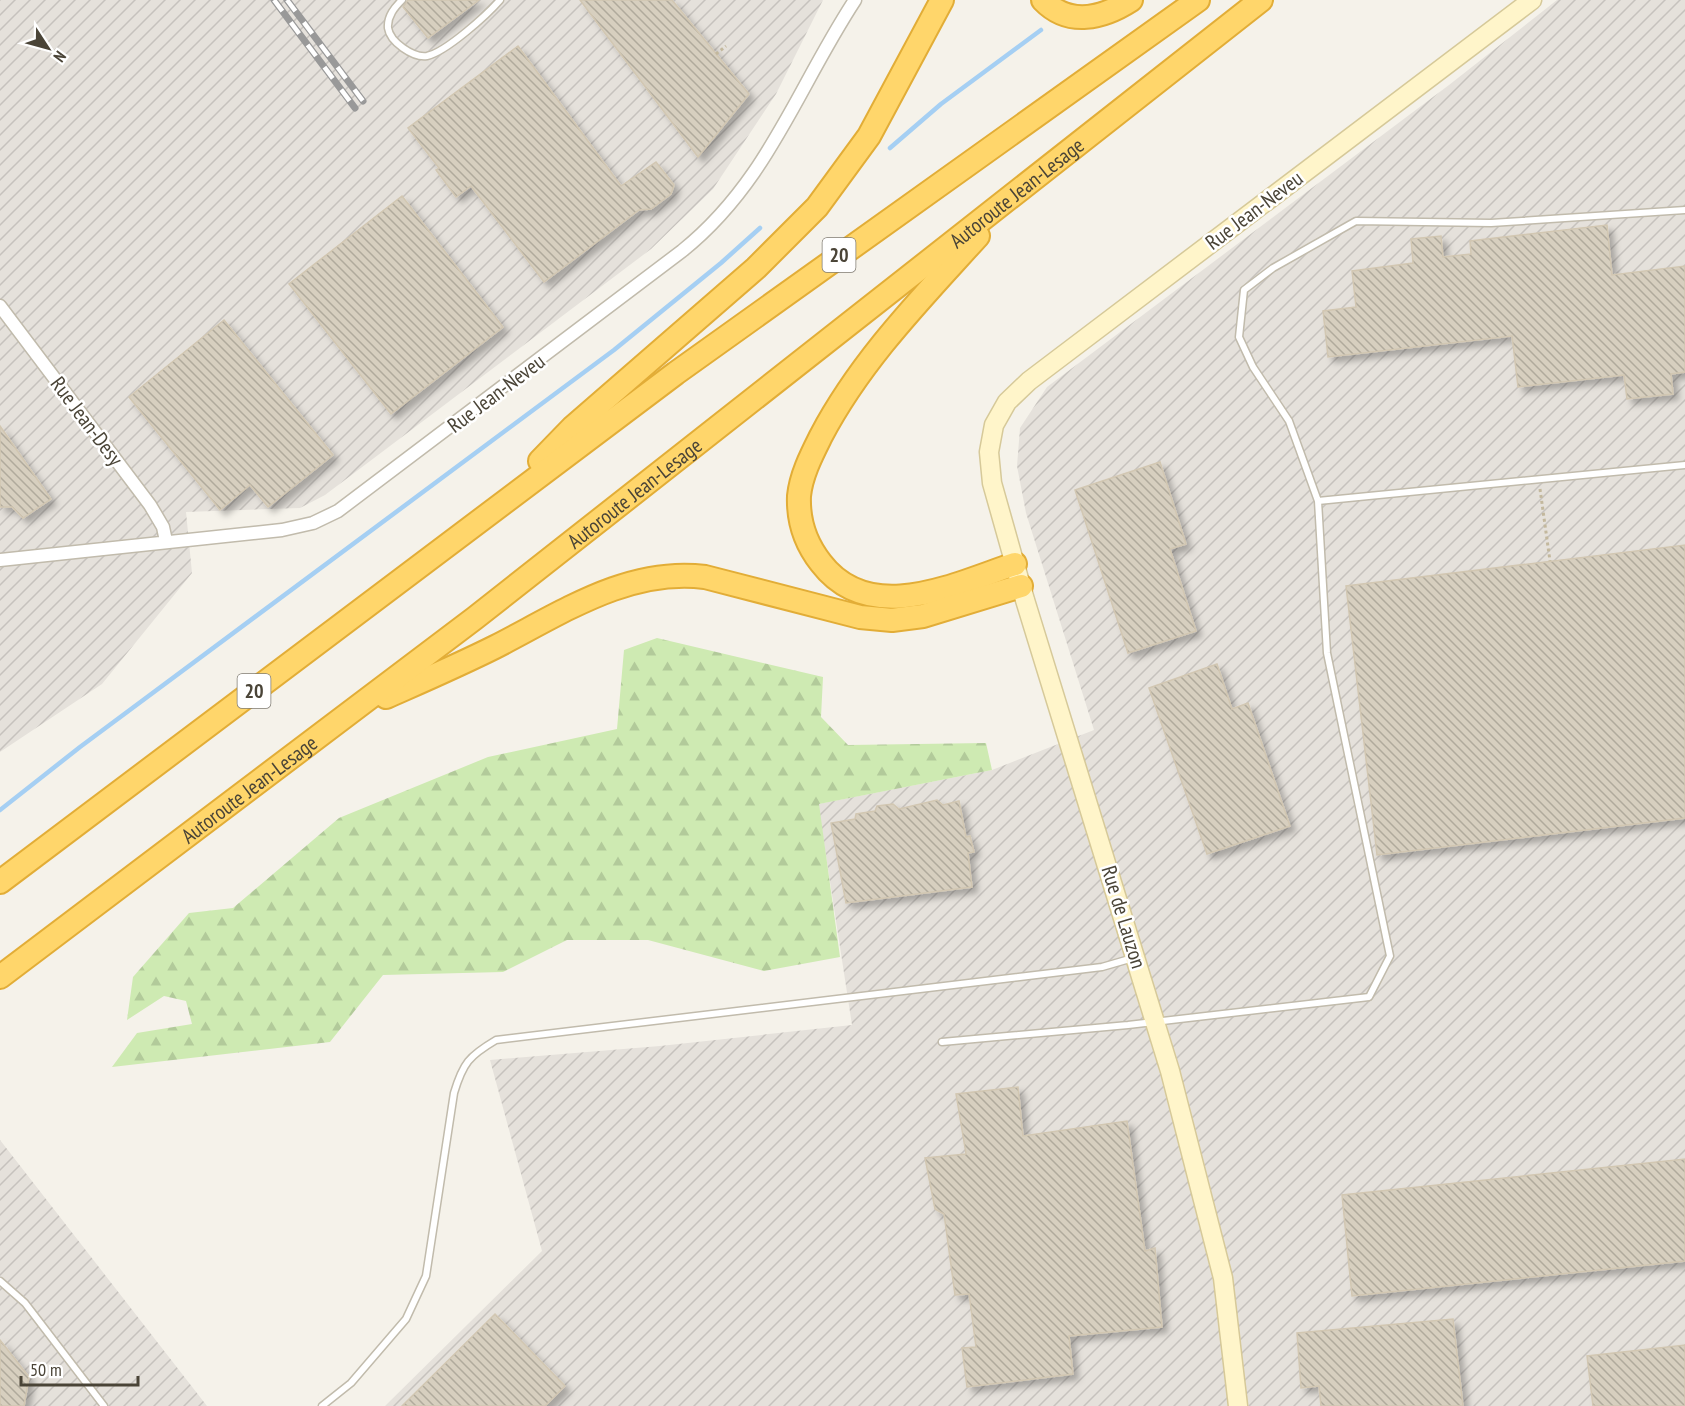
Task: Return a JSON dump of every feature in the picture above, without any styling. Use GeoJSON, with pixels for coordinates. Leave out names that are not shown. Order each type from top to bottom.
{"type":"FeatureCollection","features":[{"type":"Feature","properties":{"kind":"highway"},"geometry":{"type":"LineString","coordinates":[[484,517],[573,427],[726,296],[813,212],[868,136],[942,0]]}},
{"type":"Feature","properties":{"kind":"highway"},"geometry":{"type":"LineString","coordinates":[[1043,0],[1061,13],[1083,18],[1104,14],[1131,0]]}},
{"type":"Feature","properties":{"kind":"highway","name":"20"},"geometry":{"type":"LineString","coordinates":[[0,882],[780,297],[1198,0]]}},
{"type":"Feature","properties":{"kind":"highway","name":"Autoroute Jean-Lesage"},"geometry":{"type":"LineString","coordinates":[[0,976],[475,618],[1261,0]]}},
{"type":"Feature","properties":{"kind":"highway"},"geometry":{"type":"LineString","coordinates":[[1015,564],[922,594],[893,598],[866,594],[840,581],[820,562],[808,543],[801,525],[799,503],[801,484],[810,460],[852,384],[892,332],[1022,186]]}},
{"type":"Feature","properties":{"kind":"highway"},"geometry":{"type":"LineString","coordinates":[[346,716],[493,648],[606,591],[640,580],[672,575],[705,577],[860,617],[892,620],[923,616],[1022,586]]}},
{"type":"Feature","properties":{"kind":"highway"},"geometry":{"type":"LineString","coordinates":[[0,874],[24,864]]}},
{"type":"Feature","properties":{"kind":"street","name":"Rue Jean-Neveu"},"geometry":{"type":"LineString","coordinates":[[0,560],[282,530],[303,526],[331,515],[405,462],[682,251],[722,214],[769,154],[855,0]]}},
{"type":"Feature","properties":{"kind":"street","name":"Rue Jean-Neveu"},"geometry":{"type":"LineString","coordinates":[[991,434],[1007,402],[1029,381],[1532,0]]}},
{"type":"Feature","properties":{"kind":"street","name":"Rue Jean-Desy"},"geometry":{"type":"LineString","coordinates":[[0,306],[150,505],[163,527],[166,541]]}},
{"type":"Feature","properties":{"kind":"street","name":"Rue de Lauzon"},"geometry":{"type":"LineString","coordinates":[[991,434],[988,459],[1015,564],[1156,1021],[1223,1278],[1238,1406]]}},
{"type":"Feature","properties":{"kind":"lane"},"geometry":{"type":"LineString","coordinates":[[402,0],[391,12],[388,28],[404,48],[414,54],[427,56],[483,19],[500,0]]}},
{"type":"Feature","properties":{"kind":"lane"},"geometry":{"type":"LineString","coordinates":[[942,1042],[1370,997],[1390,956],[1328,653],[1318,501],[1289,421],[1253,367],[1239,337],[1244,290],[1273,268],[1356,221],[1491,223],[1685,210]]}},
{"type":"Feature","properties":{"kind":"lane"},"geometry":{"type":"LineString","coordinates":[[1318,501],[1685,465]]}},
{"type":"Feature","properties":{"kind":"lane"},"geometry":{"type":"LineString","coordinates":[[322,1406],[351,1383],[406,1319],[426,1276],[454,1093],[462,1067],[476,1052],[496,1040],[1102,967],[1137,957]]}},
{"type":"Feature","properties":{"kind":"lane"},"geometry":{"type":"LineString","coordinates":[[0,1281],[25,1303],[104,1406]]}},
{"type":"Feature","properties":{"kind":"path"},"geometry":{"type":"LineString","coordinates":[[716,54],[726,46]]}},
{"type":"Feature","properties":{"kind":"path"},"geometry":{"type":"LineString","coordinates":[[1538,479],[1550,561]]}},
{"type":"Feature","properties":{"kind":"shaded area"},"geometry":{"type":"Polygon","coordinates":[[[0,0],[823,0],[776,94],[713,189],[651,249],[325,495],[300,508],[186,512],[192,573],[102,684],[0,752],[0,0]]]}},
{"type":"Feature","properties":{"kind":"shaded area"},"geometry":{"type":"Polygon","coordinates":[[[1557,0],[1685,0],[1685,1406],[385,1406],[542,1251],[490,1060],[660,1046],[852,1025],[818,804],[992,770],[1094,730],[1026,513],[1017,466],[1020,428],[1047,387],[1449,85],[1557,0]]]}},
{"type":"Feature","properties":{"kind":"shaded area"},"geometry":{"type":"Polygon","coordinates":[[[0,1140],[207,1406],[0,1406],[0,1140]]]}},
{"type":"Feature","properties":{"kind":"green space"},"geometry":{"type":"Polygon","coordinates":[[[657,638],[823,677],[821,717],[848,745],[986,743],[992,770],[819,804],[840,957],[764,971],[648,940],[567,940],[503,972],[383,975],[330,1042],[112,1067],[137,1033],[192,1024],[186,1001],[164,996],[127,1020],[133,977],[189,913],[233,908],[339,818],[488,757],[617,729],[624,650],[657,638]]]}},
{"type":"Feature","properties":{"kind":"building"},"geometry":{"type":"Polygon","coordinates":[[[408,0],[479,0],[428,38],[403,7],[408,0]]]}},
{"type":"Feature","properties":{"kind":"building"},"geometry":{"type":"Polygon","coordinates":[[[580,0],[672,0],[749,94],[698,157],[580,0]]]}},
{"type":"Feature","properties":{"kind":"building"},"geometry":{"type":"Polygon","coordinates":[[[518,46],[621,186],[656,162],[674,185],[671,194],[651,209],[639,210],[544,282],[471,186],[456,197],[436,170],[439,168],[408,128],[518,46]]]}},
{"type":"Feature","properties":{"kind":"building"},"geometry":{"type":"Polygon","coordinates":[[[402,196],[503,327],[391,414],[289,284],[402,196]]]}},
{"type":"Feature","properties":{"kind":"building"},"geometry":{"type":"Polygon","coordinates":[[[1607,225],[1612,275],[1685,266],[1685,372],[1671,374],[1673,394],[1627,399],[1624,375],[1518,387],[1512,336],[1328,357],[1323,311],[1356,307],[1352,271],[1413,263],[1411,239],[1441,236],[1443,257],[1471,254],[1470,241],[1607,225]]]}},
{"type":"Feature","properties":{"kind":"building"},"geometry":{"type":"Polygon","coordinates":[[[224,320],[333,455],[268,507],[250,485],[220,510],[129,397],[224,320]]]}},
{"type":"Feature","properties":{"kind":"building"},"geometry":{"type":"Polygon","coordinates":[[[0,426],[51,499],[23,518],[12,507],[0,507],[0,426]]]}},
{"type":"Feature","properties":{"kind":"building"},"geometry":{"type":"Polygon","coordinates":[[[1160,462],[1186,544],[1170,549],[1196,631],[1128,653],[1075,490],[1160,462]]]}},
{"type":"Feature","properties":{"kind":"building"},"geometry":{"type":"Polygon","coordinates":[[[1685,545],[1685,818],[1377,855],[1346,586],[1685,545]]]}},
{"type":"Feature","properties":{"kind":"building"},"geometry":{"type":"Polygon","coordinates":[[[1217,664],[1232,709],[1248,703],[1290,826],[1207,854],[1149,688],[1217,664]]]}},
{"type":"Feature","properties":{"kind":"building"},"geometry":{"type":"Polygon","coordinates":[[[937,800],[943,805],[959,801],[966,837],[970,836],[974,852],[968,853],[972,887],[846,903],[831,823],[855,819],[856,814],[875,811],[877,806],[893,804],[899,809],[937,800]]]}},
{"type":"Feature","properties":{"kind":"building"},"geometry":{"type":"Polygon","coordinates":[[[1018,1087],[1023,1136],[1127,1121],[1145,1251],[1155,1248],[1162,1327],[1069,1336],[1073,1374],[967,1387],[962,1348],[976,1347],[969,1294],[955,1295],[944,1214],[935,1209],[925,1158],[966,1154],[956,1094],[1018,1087]]]}},
{"type":"Feature","properties":{"kind":"building"},"geometry":{"type":"Polygon","coordinates":[[[1685,1159],[1685,1261],[1352,1296],[1342,1195],[1685,1159]]]}},
{"type":"Feature","properties":{"kind":"building"},"geometry":{"type":"Polygon","coordinates":[[[495,1314],[565,1386],[545,1406],[402,1406],[495,1314]]]}},
{"type":"Feature","properties":{"kind":"building"},"geometry":{"type":"Polygon","coordinates":[[[1453,1319],[1463,1406],[1321,1406],[1319,1386],[1301,1388],[1297,1333],[1453,1319]]]}},
{"type":"Feature","properties":{"kind":"building"},"geometry":{"type":"Polygon","coordinates":[[[0,1340],[29,1377],[24,1406],[0,1406],[0,1340]]]}},
{"type":"Feature","properties":{"kind":"building"},"geometry":{"type":"Polygon","coordinates":[[[1685,1345],[1685,1406],[1593,1406],[1587,1356],[1685,1345]]]}},
{"type":"Feature","properties":{"kind":"waterway"},"geometry":{"type":"LineString","coordinates":[[890,148],[941,104],[1041,30]]}},
{"type":"Feature","properties":{"kind":"waterway"},"geometry":{"type":"LineString","coordinates":[[0,810],[80,747],[614,350],[721,263],[760,228]]}},
{"type":"Feature","properties":{"kind":"railway"},"geometry":{"type":"LineString","coordinates":[[274,0],[355,108]]}},
{"type":"Feature","properties":{"kind":"railway"},"geometry":{"type":"LineString","coordinates":[[287,0],[363,101]]}}]}
